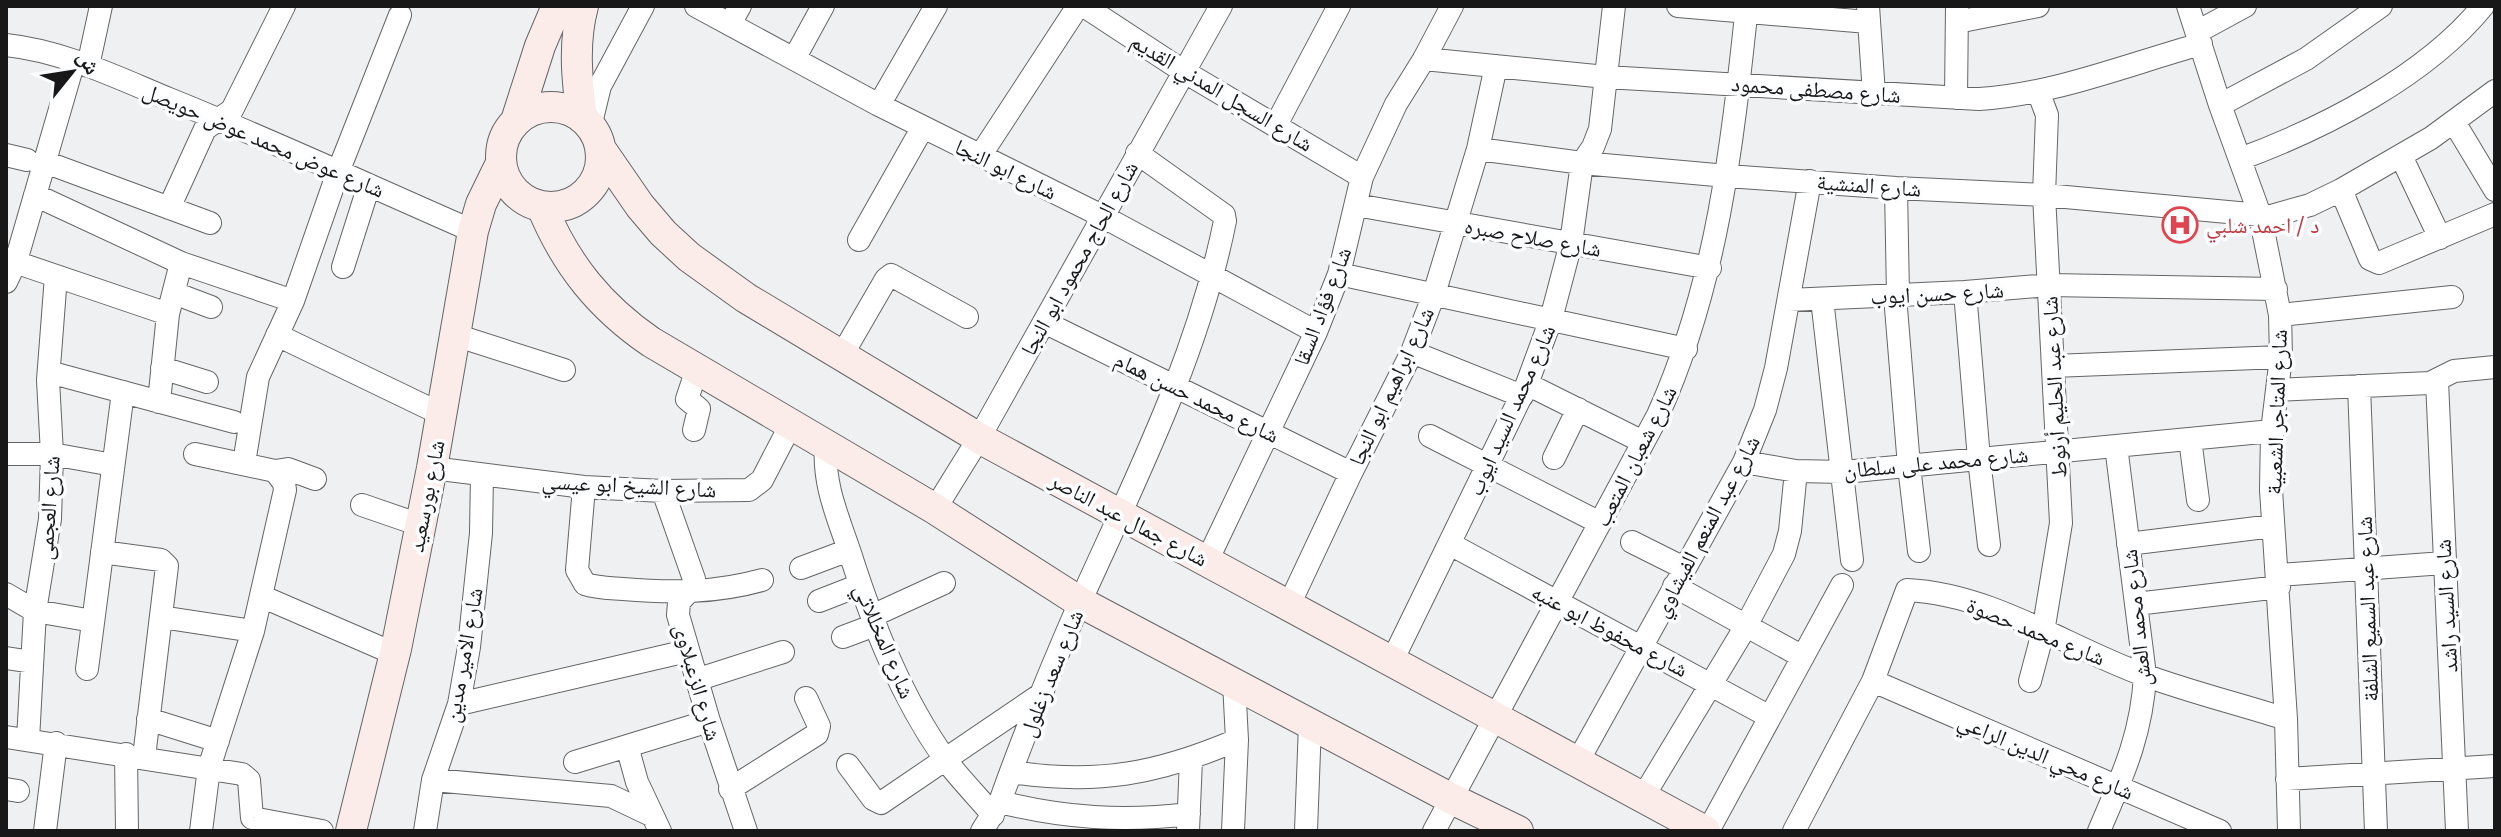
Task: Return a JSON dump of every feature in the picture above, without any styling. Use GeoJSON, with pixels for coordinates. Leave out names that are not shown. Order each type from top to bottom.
{"type":"FeatureCollection","features":[{"type":"Feature","properties":{"kind":"street"},"geometry":{"type":"LineString","coordinates":[[101,6],[81,64],[26,159],[35,195],[9,268],[171,303],[211,307]]}},
{"type":"Feature","properties":{"kind":"street"},"geometry":{"type":"LineString","coordinates":[[169,208],[205,129],[232,110],[284,6]]}},
{"type":"Feature","properties":{"kind":"street"},"geometry":{"type":"LineString","coordinates":[[557,6],[540,46],[516,121],[503,142],[501,163],[510,187],[530,203],[542,207],[566,205],[586,193],[598,172],[591,131],[577,83],[577,48],[583,6]]}},
{"type":"Feature","properties":{"kind":"street"},"geometry":{"type":"LineString","coordinates":[[591,131],[604,76],[643,6]]}},
{"type":"Feature","properties":{"kind":"street","name":"شارع ابو النجا"},"geometry":{"type":"LineString","coordinates":[[696,6],[735,15],[794,59],[1102,216],[1316,332]]}},
{"type":"Feature","properties":{"kind":"street"},"geometry":{"type":"LineString","coordinates":[[794,59],[823,6]]}},
{"type":"Feature","properties":{"kind":"street"},"geometry":{"type":"LineString","coordinates":[[879,105],[936,6]]}},
{"type":"Feature","properties":{"kind":"street"},"geometry":{"type":"LineString","coordinates":[[980,156],[1081,6]]}},
{"type":"Feature","properties":{"kind":"street","name":"شارع السجل المدني القديم"},"geometry":{"type":"LineString","coordinates":[[1081,6],[1183,71],[1362,177]]}},
{"type":"Feature","properties":{"kind":"street","name":"شارع الحاج محمود ابو النجا"},"geometry":{"type":"LineString","coordinates":[[935,509],[979,438],[1221,6]]}},
{"type":"Feature","properties":{"kind":"street"},"geometry":{"type":"LineString","coordinates":[[1276,125],[1339,6]]}},
{"type":"Feature","properties":{"kind":"street","name":"شارع فؤاد السقا"},"geometry":{"type":"LineString","coordinates":[[1207,561],[1316,332],[1339,274],[1362,177],[1396,104],[1452,6]]}},
{"type":"Feature","properties":{"kind":"street","name":"شارع محمد السيد ايوب"},"geometry":{"type":"LineString","coordinates":[[1392,661],[1524,390],[1551,319],[1571,243],[1582,163],[1597,138],[1614,6]]}},
{"type":"Feature","properties":{"kind":"street"},"geometry":{"type":"LineString","coordinates":[[1678,6],[1868,14],[1874,94]]}},
{"type":"Feature","properties":{"kind":"street"},"geometry":{"type":"LineString","coordinates":[[1956,98],[1957,14],[2038,6]]}},
{"type":"Feature","properties":{"kind":"street","name":"شارع المتاجر الشعبية"},"geometry":{"type":"LineString","coordinates":[[2188,6],[2260,215],[2280,315],[2281,357],[2272,431],[2273,526],[2286,719],[2289,831]]}},
{"type":"Feature","properties":{"kind":"street","name":"شارع مصطفى محمود"},"geometry":{"type":"LineString","coordinates":[[1424,59],[1606,77],[1874,94],[1996,98],[2038,91],[2199,38],[2245,6]]}},
{"type":"Feature","properties":{"kind":"street"},"geometry":{"type":"LineString","coordinates":[[2220,105],[2306,59],[2381,6]]}},
{"type":"Feature","properties":{"kind":"street"},"geometry":{"type":"LineString","coordinates":[[2240,159],[2292,139],[2356,107],[2459,34],[2483,6]]}},
{"type":"Feature","properties":{"kind":"street","name":"شارع شعبان المتعب"},"geometry":{"type":"LineString","coordinates":[[1434,831],[1658,415],[1686,349],[1710,268],[1727,176],[1747,9]]}},
{"type":"Feature","properties":{"kind":"street"},"geometry":{"type":"LineString","coordinates":[[244,463],[258,377],[293,301],[338,172],[400,15]]}},
{"type":"Feature","properties":{"kind":"street","name":"شارع عوض محمد عوض حويصل"},"geometry":{"type":"LineString","coordinates":[[6,45],[46,52],[81,64],[218,119],[473,231]]}},
{"type":"Feature","properties":{"kind":"street","name":"شارع ابراهيم ابو النجا"},"geometry":{"type":"LineString","coordinates":[[1289,605],[1412,352],[1434,294],[1478,149],[1496,66]]}},
{"type":"Feature","properties":{"kind":"street","name":"شارع عبد الحليم أرنوط"},"geometry":{"type":"LineString","coordinates":[[2030,681],[2043,632],[2061,523],[2044,195],[2047,115],[2038,91]]}},
{"type":"Feature","properties":{"kind":"street","name":"شارع المنشية"},"geometry":{"type":"LineString","coordinates":[[1478,149],[1582,163],[1727,176],[2044,195],[2260,215],[2282,214],[2341,190],[2401,156],[2495,91]]}},
{"type":"Feature","properties":{"kind":"street"},"geometry":{"type":"LineString","coordinates":[[516,121],[526,114],[549,107],[572,112],[591,131]]}},
{"type":"Feature","properties":{"kind":"street"},"geometry":{"type":"LineString","coordinates":[[2454,122],[2495,190]]}},
{"type":"Feature","properties":{"kind":"street"},"geometry":{"type":"LineString","coordinates":[[859,240],[923,127]]}},
{"type":"Feature","properties":{"kind":"street","name":"شارع جمال عبد الناصر"},"geometry":{"type":"LineString","coordinates":[[591,131],[640,206],[689,257],[746,298],[979,438],[1706,831]]}},
{"type":"Feature","properties":{"kind":"street","name":"شارع سعد زغلول"},"geometry":{"type":"LineString","coordinates":[[991,816],[1080,602],[1177,387],[1214,276],[1225,221],[1220,211],[1137,153]]}},
{"type":"Feature","properties":{"kind":"street"},"geometry":{"type":"LineString","coordinates":[[2401,156],[2440,238]]}},
{"type":"Feature","properties":{"kind":"street"},"geometry":{"type":"LineString","coordinates":[[26,159],[210,223]]}},
{"type":"Feature","properties":{"kind":"street","name":"شارع بورسعيد"},"geometry":{"type":"LineString","coordinates":[[351,831],[395,654],[432,468],[473,231],[481,204],[501,163]]}},
{"type":"Feature","properties":{"kind":"street","name":"شارع عبد المنعم الفيشاوي"},"geometry":{"type":"LineString","coordinates":[[1578,761],[1744,462],[1765,410],[1810,181]]}},
{"type":"Feature","properties":{"kind":"street"},"geometry":{"type":"LineString","coordinates":[[343,267],[369,185]]}},
{"type":"Feature","properties":{"kind":"street"},"geometry":{"type":"LineString","coordinates":[[1896,188],[1896,296],[1919,551]]}},
{"type":"Feature","properties":{"kind":"street"},"geometry":{"type":"LineString","coordinates":[[2341,190],[2373,262],[2379,263],[2495,214]]}},
{"type":"Feature","properties":{"kind":"street"},"geometry":{"type":"LineString","coordinates":[[35,195],[181,263],[293,301]]}},
{"type":"Feature","properties":{"kind":"street","name":"شارع صلاح صبره"},"geometry":{"type":"LineString","coordinates":[[1356,205],[1710,268]]}},
{"type":"Feature","properties":{"kind":"street"},"geometry":{"type":"LineString","coordinates":[[542,207],[568,260],[605,306],[651,342],[935,509],[1080,602],[1518,831]]}},
{"type":"Feature","properties":{"kind":"street"},"geometry":{"type":"LineString","coordinates":[[159,402],[171,303],[181,263]]}},
{"type":"Feature","properties":{"kind":"street"},"geometry":{"type":"LineString","coordinates":[[1339,274],[1686,349]]}},
{"type":"Feature","properties":{"kind":"street"},"geometry":{"type":"LineString","coordinates":[[842,355],[891,275],[967,317]]}},
{"type":"Feature","properties":{"kind":"street","name":"شارع العجمى"},"geometry":{"type":"LineString","coordinates":[[17,738],[32,662],[35,611],[50,519],[52,454],[49,372],[56,276]]}},
{"type":"Feature","properties":{"kind":"street","name":"شارع حسن ايوب"},"geometry":{"type":"LineString","coordinates":[[1789,300],[2049,285],[2276,289]]}},
{"type":"Feature","properties":{"kind":"street"},"geometry":{"type":"LineString","coordinates":[[1965,292],[1989,545]]}},
{"type":"Feature","properties":{"kind":"street"},"geometry":{"type":"LineString","coordinates":[[2280,315],[2452,297]]}},
{"type":"Feature","properties":{"kind":"street"},"geometry":{"type":"LineString","coordinates":[[1822,299],[1852,560]]}},
{"type":"Feature","properties":{"kind":"street","name":"شارع محمد حسن همام"},"geometry":{"type":"LineString","coordinates":[[1044,322],[1351,473]]}},
{"type":"Feature","properties":{"kind":"street"},"geometry":{"type":"LineString","coordinates":[[277,335],[441,414]]}},
{"type":"Feature","properties":{"kind":"street"},"geometry":{"type":"LineString","coordinates":[[455,335],[564,370]]}},
{"type":"Feature","properties":{"kind":"street"},"geometry":{"type":"LineString","coordinates":[[1412,352],[1578,409],[1643,442]]}},
{"type":"Feature","properties":{"kind":"street"},"geometry":{"type":"LineString","coordinates":[[2053,366],[2281,357]]}},
{"type":"Feature","properties":{"kind":"street"},"geometry":{"type":"LineString","coordinates":[[2277,390],[2437,381],[2454,371],[2495,367]]}},
{"type":"Feature","properties":{"kind":"street"},"geometry":{"type":"LineString","coordinates":[[162,368],[207,382]]}},
{"type":"Feature","properties":{"kind":"street"},"geometry":{"type":"LineString","coordinates":[[694,430],[699,409],[688,402],[687,397],[697,369]]}},
{"type":"Feature","properties":{"kind":"street"},"geometry":{"type":"LineString","coordinates":[[49,372],[234,422]]}},
{"type":"Feature","properties":{"kind":"street","name":"شارع السيد راشد"},"geometry":{"type":"LineString","coordinates":[[2437,381],[2457,831]]}},
{"type":"Feature","properties":{"kind":"street","name":"شارع عبد السميع الشلفة"},"geometry":{"type":"LineString","coordinates":[[2359,386],[2376,831]]}},
{"type":"Feature","properties":{"kind":"street"},"geometry":{"type":"LineString","coordinates":[[87,669],[123,392]]}},
{"type":"Feature","properties":{"kind":"street"},"geometry":{"type":"LineString","coordinates":[[1554,458],[1578,409]]}},
{"type":"Feature","properties":{"kind":"street","name":"شارع الشيخ ابو عيسي"},"geometry":{"type":"LineString","coordinates":[[432,468],[584,487],[663,491],[755,488],[790,426]]}},
{"type":"Feature","properties":{"kind":"street","name":"شارع محمد على سلطان"},"geometry":{"type":"LineString","coordinates":[[1744,462],[1796,471],[1844,472],[2272,431]]}},
{"type":"Feature","properties":{"kind":"street"},"geometry":{"type":"LineString","coordinates":[[1430,436],[1600,523]]}},
{"type":"Feature","properties":{"kind":"street"},"geometry":{"type":"LineString","coordinates":[[2190,439],[2198,500]]}},
{"type":"Feature","properties":{"kind":"street","name":"شارع المخللاتي"},"geometry":{"type":"LineString","coordinates":[[826,446],[828,490],[873,620],[917,714],[946,760],[991,816]]}},
{"type":"Feature","properties":{"kind":"street","name":"شارع محمد العش"},"geometry":{"type":"LineString","coordinates":[[2099,831],[2140,727],[2145,675],[2116,446]]}},
{"type":"Feature","properties":{"kind":"street"},"geometry":{"type":"LineString","coordinates":[[6,454],[52,454],[113,465]]}},
{"type":"Feature","properties":{"kind":"street"},"geometry":{"type":"LineString","coordinates":[[195,454],[275,471],[288,469],[315,479]]}},
{"type":"Feature","properties":{"kind":"street"},"geometry":{"type":"LineString","coordinates":[[201,831],[209,768],[253,631],[285,490],[275,471]]}},
{"type":"Feature","properties":{"kind":"street"},"geometry":{"type":"LineString","coordinates":[[1643,797],[1746,626],[1784,554],[1790,531],[1796,471]]}},
{"type":"Feature","properties":{"kind":"street","name":"شارع الامير مدين"},"geometry":{"type":"LineString","coordinates":[[425,831],[433,780],[459,704],[476,590],[482,475]]}},
{"type":"Feature","properties":{"kind":"street"},"geometry":{"type":"LineString","coordinates":[[584,487],[577,570],[581,580],[590,586],[688,592],[722,590],[762,580]]}},
{"type":"Feature","properties":{"kind":"street","name":"شارع الزعبلاوى"},"geometry":{"type":"LineString","coordinates":[[663,491],[694,579],[693,587],[678,608],[687,651],[746,831]]}},
{"type":"Feature","properties":{"kind":"street"},"geometry":{"type":"LineString","coordinates":[[362,505],[420,525]]}},
{"type":"Feature","properties":{"kind":"street"},"geometry":{"type":"LineString","coordinates":[[2128,544],[2273,526]]}},
{"type":"Feature","properties":{"kind":"street"},"geometry":{"type":"LineString","coordinates":[[1632,542],[1746,626],[1803,657]]}},
{"type":"Feature","properties":{"kind":"street","name":"شارع محفوظ ابو عنبه"},"geometry":{"type":"LineString","coordinates":[[1450,544],[1770,717]]}},
{"type":"Feature","properties":{"kind":"street"},"geometry":{"type":"LineString","coordinates":[[801,568],[849,550]]}},
{"type":"Feature","properties":{"kind":"street"},"geometry":{"type":"LineString","coordinates":[[102,552],[165,562],[167,566],[148,719],[135,755],[127,831]]}},
{"type":"Feature","properties":{"kind":"street"},"geometry":{"type":"LineString","coordinates":[[2136,604],[2366,568],[2444,563]]}},
{"type":"Feature","properties":{"kind":"street"},"geometry":{"type":"LineString","coordinates":[[843,637],[944,583]]}},
{"type":"Feature","properties":{"kind":"street"},"geometry":{"type":"LineString","coordinates":[[819,601],[860,585]]}},
{"type":"Feature","properties":{"kind":"street"},"geometry":{"type":"LineString","coordinates":[[1706,831],[1842,585]]}},
{"type":"Feature","properties":{"kind":"street","name":"شارع محمد حصوة"},"geometry":{"type":"LineString","coordinates":[[1873,681],[1898,621],[1905,592],[1921,592],[1977,604],[2145,675],[2286,719]]}},
{"type":"Feature","properties":{"kind":"street"},"geometry":{"type":"LineString","coordinates":[[6,594],[35,611],[93,621]]}},
{"type":"Feature","properties":{"kind":"street"},"geometry":{"type":"LineString","coordinates":[[261,596],[395,654]]}},
{"type":"Feature","properties":{"kind":"street"},"geometry":{"type":"LineString","coordinates":[[161,617],[253,631]]}},
{"type":"Feature","properties":{"kind":"street"},"geometry":{"type":"LineString","coordinates":[[459,704],[687,651]]}},
{"type":"Feature","properties":{"kind":"street"},"geometry":{"type":"LineString","coordinates":[[696,680],[783,652]]}},
{"type":"Feature","properties":{"kind":"street"},"geometry":{"type":"LineString","coordinates":[[6,658],[32,662]]}},
{"type":"Feature","properties":{"kind":"street"},"geometry":{"type":"LineString","coordinates":[[1794,831],[1873,681]]}},
{"type":"Feature","properties":{"kind":"street","name":"شارع محي الدين الراعي"},"geometry":{"type":"LineString","coordinates":[[1873,681],[2220,831]]}},
{"type":"Feature","properties":{"kind":"street"},"geometry":{"type":"LineString","coordinates":[[1233,831],[1237,740],[1234,682]]}},
{"type":"Feature","properties":{"kind":"street"},"geometry":{"type":"LineString","coordinates":[[848,765],[873,799],[881,803],[1044,692]]}},
{"type":"Feature","properties":{"kind":"street"},"geometry":{"type":"LineString","coordinates":[[730,789],[817,734],[819,726],[806,698]]}},
{"type":"Feature","properties":{"kind":"street"},"geometry":{"type":"LineString","coordinates":[[148,719],[218,741]]}},
{"type":"Feature","properties":{"kind":"street"},"geometry":{"type":"LineString","coordinates":[[575,762],[709,721]]}},
{"type":"Feature","properties":{"kind":"street"},"geometry":{"type":"LineString","coordinates":[[1306,831],[1310,724]]}},
{"type":"Feature","properties":{"kind":"street"},"geometry":{"type":"LineString","coordinates":[[17,738],[135,755],[246,776],[250,816],[254,820],[322,831]]}},
{"type":"Feature","properties":{"kind":"street"},"geometry":{"type":"LineString","coordinates":[[1011,772],[1101,777],[1132,774],[1191,759],[1237,740]]}},
{"type":"Feature","properties":{"kind":"street"},"geometry":{"type":"LineString","coordinates":[[45,831],[56,743]]}},
{"type":"Feature","properties":{"kind":"street"},"geometry":{"type":"LineString","coordinates":[[627,746],[637,782],[656,823]]}},
{"type":"Feature","properties":{"kind":"street"},"geometry":{"type":"LineString","coordinates":[[991,816],[1046,813],[1093,819],[1188,822],[1191,759]]}},
{"type":"Feature","properties":{"kind":"street"},"geometry":{"type":"LineString","coordinates":[[2287,779],[2495,766]]}},
{"type":"Feature","properties":{"kind":"street"},"geometry":{"type":"LineString","coordinates":[[433,780],[611,796],[656,823]]}},
{"type":"Feature","properties":{"kind":"place","name":"د / احمد شلبي"},"geometry":{"type":"Point","coordinates":[2180,225]}}]}
